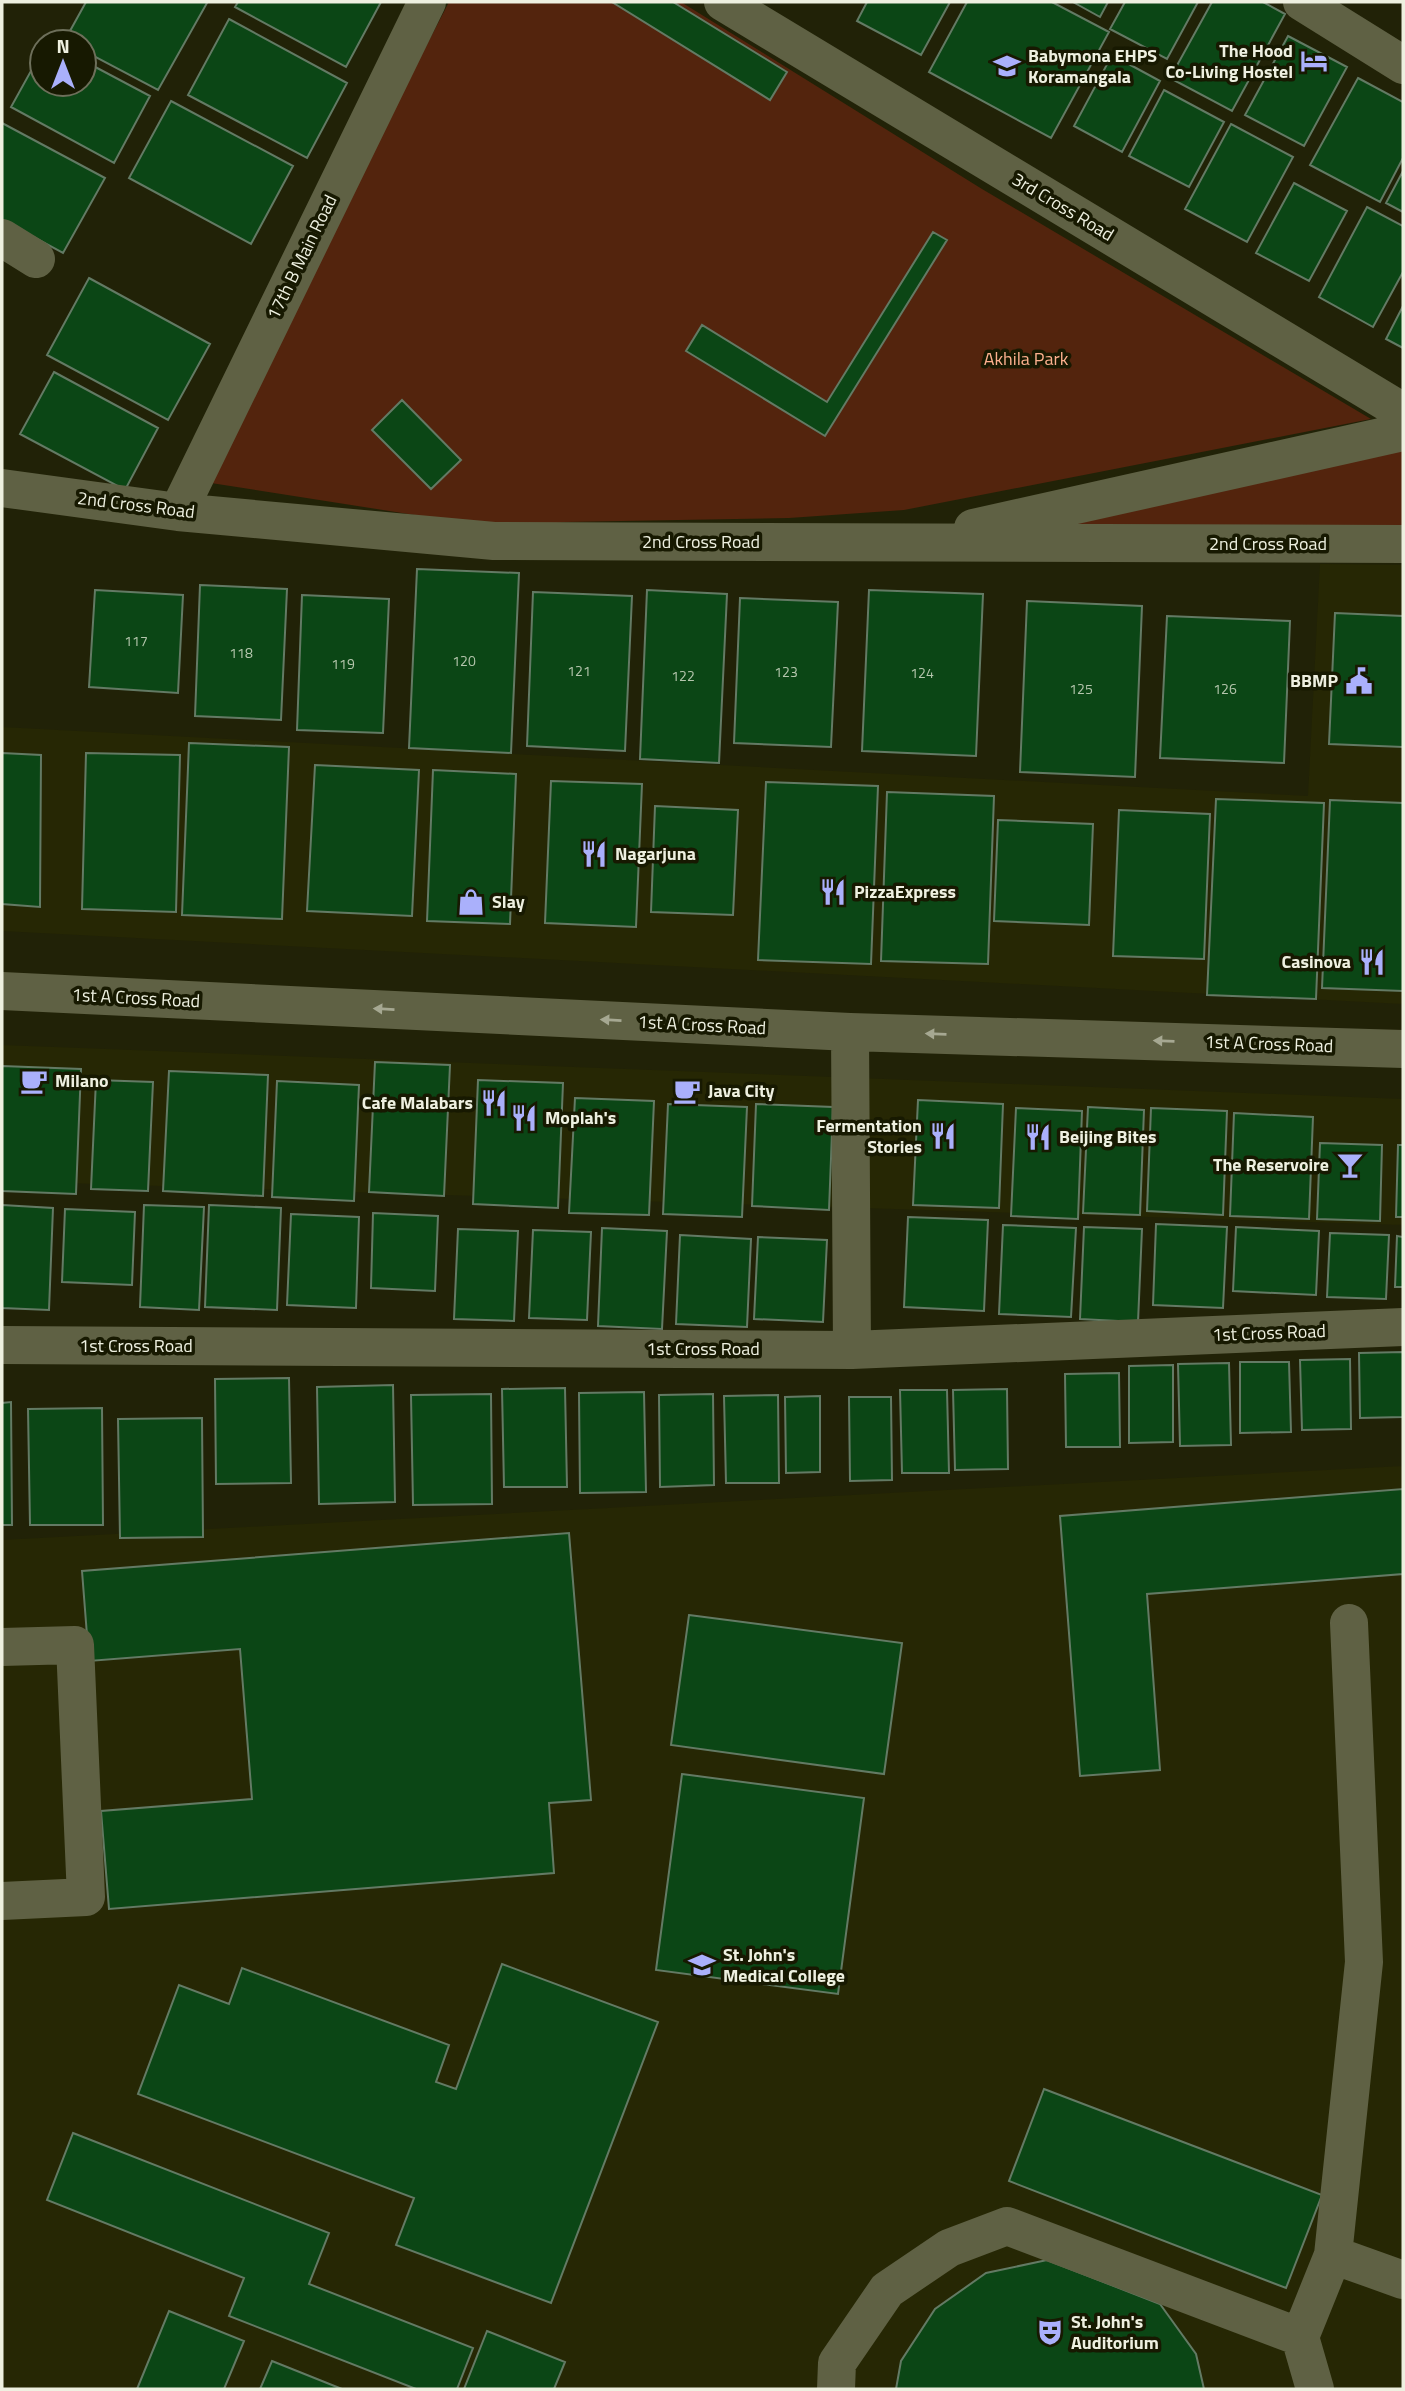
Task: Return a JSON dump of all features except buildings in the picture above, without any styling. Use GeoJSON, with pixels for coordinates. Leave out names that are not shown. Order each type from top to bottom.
{"type":"FeatureCollection","features":[{"type":"Feature","properties":{"kind":"street","name":"17th B Main Road"},"geometry":{"type":"LineString","coordinates":[[178,512],[426,2]]}},
{"type":"Feature","properties":{"kind":"street","name":"3rd Cross Road"},"geometry":{"type":"LineString","coordinates":[[723,2],[1403,412]]}},
{"type":"Feature","properties":{"kind":"street"},"geometry":{"type":"LineString","coordinates":[[1302,2],[1403,65]]}},
{"type":"Feature","properties":{"kind":"street"},"geometry":{"type":"LineString","coordinates":[[2,238],[36,259]]}},
{"type":"Feature","properties":{"kind":"street"},"geometry":{"type":"LineString","coordinates":[[906,542],[1403,432]]}},
{"type":"Feature","properties":{"kind":"street","name":"2nd Cross Road"},"geometry":{"type":"LineString","coordinates":[[2,488],[178,512],[494,541],[1403,544]]}},
{"type":"Feature","properties":{"kind":"street","name":"1st A Cross Road"},"geometry":{"type":"LineString","coordinates":[[2,991],[850,1032],[1403,1049]]}},
{"type":"Feature","properties":{"kind":"street"},"geometry":{"type":"LineString","coordinates":[[850,1032],[852,1350]]}},
{"type":"Feature","properties":{"kind":"street","name":"1st Cross Road"},"geometry":{"type":"LineString","coordinates":[[2,1345],[852,1350],[1403,1328]]}},
{"type":"Feature","properties":{"kind":"street"},"geometry":{"type":"LineString","coordinates":[[1315,2389],[1300,2337],[1334,2255],[1364,1962],[1349,1623]]}},
{"type":"Feature","properties":{"kind":"street"},"geometry":{"type":"LineString","coordinates":[[2,1647],[75,1645],[86,1897],[2,1901]]}},
{"type":"Feature","properties":{"kind":"street"},"geometry":{"type":"LineString","coordinates":[[836,2389],[837,2364],[887,2290],[949,2248],[1007,2226],[1300,2337]]}},
{"type":"Feature","properties":{"kind":"street"},"geometry":{"type":"LineString","coordinates":[[1334,2255],[1403,2280]]}},
{"type":"Feature","properties":{"kind":"shaded area"},"geometry":{"type":"Polygon","coordinates":[[[1320,564],[1403,565],[1403,1004],[2,931],[2,727],[1308,796],[1320,564]]]}},
{"type":"Feature","properties":{"kind":"shaded area"},"geometry":{"type":"Polygon","coordinates":[[[2,1045],[1403,1099],[1403,1225],[2,1181],[2,1045]]]}},
{"type":"Feature","properties":{"kind":"shaded area","name":"St. John's Medical College"},"geometry":{"type":"Polygon","coordinates":[[[1403,1466],[1403,2389],[2,2389],[2,1540],[1403,1466]]]}},
{"type":"Feature","properties":{"kind":"green space","name":"Akhila Park"},"geometry":{"type":"Polygon","coordinates":[[[449,2],[681,2],[982,189],[1371,419],[904,510],[789,518],[565,522],[504,529],[211,483],[373,149],[449,2]]]}},
{"type":"Feature","properties":{"kind":"green space"},"geometry":{"type":"Polygon","coordinates":[[[1403,449],[1403,533],[1054,528],[1403,449]]]}},
{"type":"Feature","properties":{"kind":"place","name":"The Hood Co-Living Hostel"},"geometry":{"type":"Point","coordinates":[1314,61]}},
{"type":"Feature","properties":{"kind":"place","name":"Babymona EHPS Koramangala"},"geometry":{"type":"Point","coordinates":[1007,66]}},
{"type":"Feature","properties":{"kind":"place","name":"BBMP"},"geometry":{"type":"Point","coordinates":[1359,681]}},
{"type":"Feature","properties":{"kind":"place","name":"Nagarjuna"},"geometry":{"type":"Point","coordinates":[594,854]}},
{"type":"Feature","properties":{"kind":"place","name":"PizzaExpress"},"geometry":{"type":"Point","coordinates":[833,892]}},
{"type":"Feature","properties":{"kind":"place","name":"Slay"},"geometry":{"type":"Point","coordinates":[471,902]}},
{"type":"Feature","properties":{"kind":"place","name":"Casinova"},"geometry":{"type":"Point","coordinates":[1372,962]}},
{"type":"Feature","properties":{"kind":"place","name":"Milano"},"geometry":{"type":"Point","coordinates":[34,1081]}},
{"type":"Feature","properties":{"kind":"place","name":"Java City"},"geometry":{"type":"Point","coordinates":[687,1091]}},
{"type":"Feature","properties":{"kind":"place","name":"Cafe Malabars"},"geometry":{"type":"Point","coordinates":[494,1103]}},
{"type":"Feature","properties":{"kind":"place","name":"Moplah's"},"geometry":{"type":"Point","coordinates":[524,1118]}},
{"type":"Feature","properties":{"kind":"place","name":"Fermentation Stories"},"geometry":{"type":"Point","coordinates":[943,1136]}},
{"type":"Feature","properties":{"kind":"place","name":"Beijing Bites"},"geometry":{"type":"Point","coordinates":[1038,1137]}},
{"type":"Feature","properties":{"kind":"place","name":"The Reservoire"},"geometry":{"type":"Point","coordinates":[1350,1165]}},
{"type":"Feature","properties":{"kind":"place","name":"St. John's Medical College"},"geometry":{"type":"Point","coordinates":[702,1965]}},
{"type":"Feature","properties":{"kind":"place","name":"St. John's Auditorium"},"geometry":{"type":"Point","coordinates":[1050,2332]}}]}
